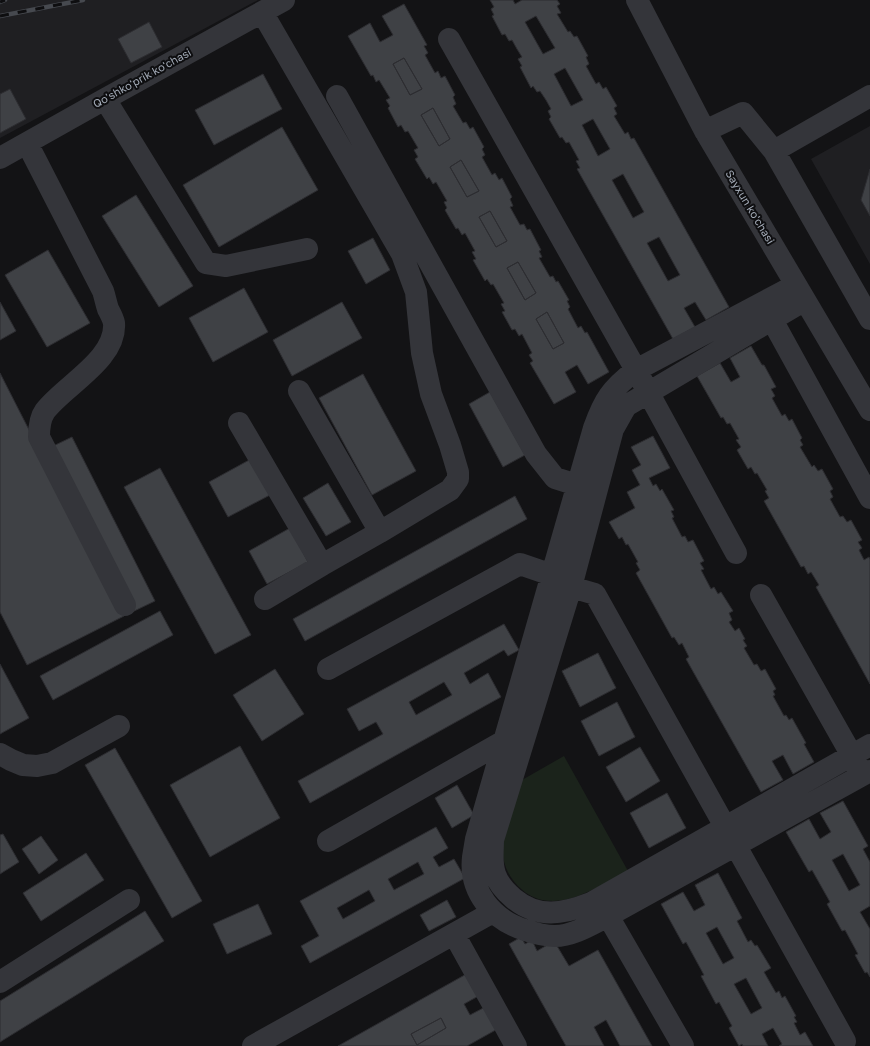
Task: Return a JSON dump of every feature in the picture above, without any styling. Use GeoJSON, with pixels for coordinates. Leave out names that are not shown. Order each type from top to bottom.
{"type":"FeatureCollection","features":[{"type":"Feature","properties":{"kind":"street","name":"Qo'shko'prik ko'chasi"},"geometry":{"type":"LineString","coordinates":[[0,158],[284,0]]}},
{"type":"Feature","properties":{"kind":"street","name":"Sayxun ko'chasi"},"geometry":{"type":"LineString","coordinates":[[637,0],[705,131],[870,410]]}},
{"type":"Feature","properties":{"kind":"street"},"geometry":{"type":"LineString","coordinates":[[262,12],[402,254],[416,292],[422,353],[431,394],[458,472],[458,479],[450,490],[380,532],[322,564],[265,599]]}},
{"type":"Feature","properties":{"kind":"street"},"geometry":{"type":"LineString","coordinates":[[449,39],[636,370],[736,553]]}},
{"type":"Feature","properties":{"kind":"street"},"geometry":{"type":"LineString","coordinates":[[337,96],[536,454],[555,478],[577,485]]}},
{"type":"Feature","properties":{"kind":"street"},"geometry":{"type":"LineString","coordinates":[[774,151],[870,96]]}},
{"type":"Feature","properties":{"kind":"street"},"geometry":{"type":"LineString","coordinates":[[105,99],[206,263],[226,266],[307,249]]}},
{"type":"Feature","properties":{"kind":"street"},"geometry":{"type":"LineString","coordinates":[[705,131],[743,112],[774,151],[870,320]]}},
{"type":"Feature","properties":{"kind":"street"},"geometry":{"type":"LineString","coordinates":[[27,143],[103,291],[108,309],[114,322],[112,339],[108,349],[45,411],[39,427],[39,437],[125,605]]}},
{"type":"Feature","properties":{"kind":"street"},"geometry":{"type":"LineString","coordinates":[[800,292],[767,312],[626,406],[613,429],[571,587],[476,839],[473,869],[478,891],[493,912],[509,923],[537,933],[554,936],[566,935],[587,926],[603,908],[725,827],[870,745]]}},
{"type":"Feature","properties":{"kind":"street"},"geometry":{"type":"LineString","coordinates":[[761,595],[851,755],[868,778],[736,846],[603,908],[577,909],[549,913],[534,911],[521,904],[501,885],[495,874],[492,857],[493,840],[513,744],[552,574],[600,411],[609,395],[622,381],[636,370],[767,312]]}},
{"type":"Feature","properties":{"kind":"street"},"geometry":{"type":"LineString","coordinates":[[767,312],[870,498]]}},
{"type":"Feature","properties":{"kind":"street"},"geometry":{"type":"LineString","coordinates":[[299,391],[380,532]]}},
{"type":"Feature","properties":{"kind":"street"},"geometry":{"type":"LineString","coordinates":[[239,423],[322,564]]}},
{"type":"Feature","properties":{"kind":"street"},"geometry":{"type":"LineString","coordinates":[[328,669],[520,564],[552,574],[571,587],[595,594],[845,1041]]}},
{"type":"Feature","properties":{"kind":"street"},"geometry":{"type":"LineString","coordinates":[[0,754],[23,764],[37,766],[52,763],[119,726]]}},
{"type":"Feature","properties":{"kind":"street"},"geometry":{"type":"LineString","coordinates":[[328,841],[513,744]]}},
{"type":"Feature","properties":{"kind":"street"},"geometry":{"type":"LineString","coordinates":[[0,982],[129,900]]}},
{"type":"Feature","properties":{"kind":"street"},"geometry":{"type":"LineString","coordinates":[[603,908],[683,1046]]}},
{"type":"Feature","properties":{"kind":"street"},"geometry":{"type":"LineString","coordinates":[[253,1046],[493,912]]}},
{"type":"Feature","properties":{"kind":"street"},"geometry":{"type":"LineString","coordinates":[[454,934],[516,1046]]}},
{"type":"Feature","properties":{"kind":"shaded area"},"geometry":{"type":"Polygon","coordinates":[[[0,0],[258,0],[0,138],[0,0]]]}},
{"type":"Feature","properties":{"kind":"shaded area"},"geometry":{"type":"Polygon","coordinates":[[[870,126],[870,264],[811,159],[870,126]]]}},
{"type":"Feature","properties":{"kind":"shaded area"},"geometry":{"type":"Polygon","coordinates":[[[564,756],[628,871],[573,898],[559,901],[544,900],[531,896],[518,886],[512,879],[504,862],[504,837],[522,780],[564,756]]]}},
{"type":"Feature","properties":{"kind":"building"},"geometry":{"type":"Polygon","coordinates":[[[490,0],[513,0],[515,4],[522,0],[557,0],[560,4],[557,6],[561,13],[557,14],[568,32],[570,31],[574,37],[577,36],[588,56],[586,57],[589,64],[586,66],[596,84],[599,82],[603,89],[606,87],[617,106],[614,108],[617,114],[614,116],[625,134],[628,132],[631,139],[634,138],[729,307],[706,320],[695,302],[684,308],[695,327],[673,339],[577,169],[580,168],[576,161],[579,160],[569,142],[566,143],[562,137],[560,138],[549,119],[551,117],[548,111],[551,109],[546,100],[540,91],[537,92],[533,86],[531,88],[520,67],[522,66],[518,59],[522,57],[512,40],[509,41],[505,34],[502,35],[492,16],[494,15],[491,9],[494,7],[490,0]],[[536,16],[525,22],[543,54],[555,48],[536,16]],[[565,68],[554,74],[571,106],[583,100],[565,68]],[[593,119],[582,125],[598,156],[610,149],[593,119]],[[623,174],[612,180],[633,218],[644,212],[623,174]],[[659,237],[647,243],[668,281],[680,275],[659,237]]]}},
{"type":"Feature","properties":{"kind":"building"},"geometry":{"type":"Polygon","coordinates":[[[404,4],[427,45],[424,46],[428,53],[425,55],[435,73],[438,71],[441,78],[445,76],[455,95],[453,97],[456,104],[453,106],[463,123],[466,122],[470,129],[473,127],[484,147],[482,149],[485,155],[482,157],[492,175],[495,173],[499,180],[502,178],[512,197],[510,199],[513,206],[510,207],[520,225],[524,224],[527,230],[530,229],[541,250],[539,251],[542,257],[539,258],[550,277],[553,276],[556,282],[558,281],[569,300],[567,301],[570,307],[568,309],[578,328],[581,326],[585,333],[587,332],[609,372],[588,384],[577,365],[565,372],[576,392],[554,404],[530,363],[533,361],[529,355],[532,353],[522,334],[519,336],[515,329],[512,330],[502,312],[505,311],[501,304],[504,303],[493,284],[491,285],[487,279],[485,281],[473,260],[476,259],[472,252],[475,251],[465,233],[462,235],[458,228],[456,229],[445,210],[447,208],[444,202],[447,201],[436,182],[433,184],[429,177],[427,179],[415,159],[418,157],[414,150],[418,148],[408,131],[405,132],[401,125],[398,127],[388,108],[390,106],[386,100],[390,98],[379,80],[376,82],[373,75],[371,76],[348,36],[370,23],[380,42],[393,35],[382,16],[404,4]],[[404,58],[393,64],[410,95],[422,89],[404,58]],[[433,108],[421,115],[439,146],[450,139],[433,108]],[[461,160],[450,167],[467,197],[479,191],[461,160]],[[490,211],[479,217],[496,247],[507,241],[490,211]],[[518,262],[507,268],[525,300],[536,293],[518,262]],[[547,312],[536,319],[553,349],[564,343],[547,312]]]}},
{"type":"Feature","properties":{"kind":"building"},"geometry":{"type":"Polygon","coordinates":[[[149,22],[162,47],[131,63],[118,39],[149,22]]]}},
{"type":"Feature","properties":{"kind":"building"},"geometry":{"type":"Polygon","coordinates":[[[404,58],[422,89],[410,95],[393,64],[404,58]]]}},
{"type":"Feature","properties":{"kind":"building"},"geometry":{"type":"Polygon","coordinates":[[[263,74],[282,109],[214,145],[195,110],[263,74]]]}},
{"type":"Feature","properties":{"kind":"building"},"geometry":{"type":"Polygon","coordinates":[[[10,89],[26,119],[0,133],[0,94],[10,89]]]}},
{"type":"Feature","properties":{"kind":"building"},"geometry":{"type":"Polygon","coordinates":[[[433,108],[450,139],[439,146],[421,115],[433,108]]]}},
{"type":"Feature","properties":{"kind":"building"},"geometry":{"type":"Polygon","coordinates":[[[282,127],[318,190],[219,247],[183,185],[282,127]]]}},
{"type":"Feature","properties":{"kind":"building"},"geometry":{"type":"Polygon","coordinates":[[[461,160],[479,191],[467,197],[450,167],[461,160]]]}},
{"type":"Feature","properties":{"kind":"building"},"geometry":{"type":"Polygon","coordinates":[[[870,169],[870,216],[861,200],[870,169]]]}},
{"type":"Feature","properties":{"kind":"building"},"geometry":{"type":"Polygon","coordinates":[[[136,195],[193,286],[159,307],[102,216],[136,195]]]}},
{"type":"Feature","properties":{"kind":"building"},"geometry":{"type":"Polygon","coordinates":[[[490,211],[507,241],[496,247],[479,217],[490,211]]]}},
{"type":"Feature","properties":{"kind":"building"},"geometry":{"type":"Polygon","coordinates":[[[373,238],[390,270],[366,284],[348,251],[373,238]]]}},
{"type":"Feature","properties":{"kind":"building"},"geometry":{"type":"Polygon","coordinates":[[[48,250],[90,323],[47,347],[5,275],[48,250]]]}},
{"type":"Feature","properties":{"kind":"building"},"geometry":{"type":"Polygon","coordinates":[[[518,262],[536,293],[525,300],[507,268],[518,262]]]}},
{"type":"Feature","properties":{"kind":"building"},"geometry":{"type":"Polygon","coordinates":[[[244,288],[268,332],[213,362],[189,318],[244,288]]]}},
{"type":"Feature","properties":{"kind":"building"},"geometry":{"type":"Polygon","coordinates":[[[0,302],[16,331],[0,340],[0,302]]]}},
{"type":"Feature","properties":{"kind":"building"},"geometry":{"type":"Polygon","coordinates":[[[342,302],[362,338],[292,376],[273,340],[342,302]]]}},
{"type":"Feature","properties":{"kind":"building"},"geometry":{"type":"Polygon","coordinates":[[[547,312],[564,343],[553,349],[536,319],[547,312]]]}},
{"type":"Feature","properties":{"kind":"building"},"geometry":{"type":"Polygon","coordinates":[[[751,346],[762,365],[764,365],[776,387],[771,389],[775,396],[772,398],[782,416],[785,414],[789,421],[792,419],[802,438],[800,440],[803,445],[800,447],[812,467],[814,465],[818,471],[822,469],[833,489],[830,491],[833,497],[830,499],[840,517],[843,516],[847,522],[851,520],[862,540],[858,542],[862,548],[859,550],[864,560],[869,557],[870,559],[870,684],[816,587],[819,585],[811,572],[808,574],[804,566],[801,567],[764,501],[769,498],[765,491],[767,490],[757,473],[755,474],[751,467],[748,469],[737,450],[741,447],[736,440],[739,439],[730,423],[727,424],[723,417],[721,418],[697,376],[720,363],[731,382],[740,377],[730,358],[751,346]]]}},
{"type":"Feature","properties":{"kind":"building"},"geometry":{"type":"Polygon","coordinates":[[[0,373],[124,616],[27,665],[0,612],[0,373]]]}},
{"type":"Feature","properties":{"kind":"building"},"geometry":{"type":"Polygon","coordinates":[[[363,374],[416,471],[372,495],[319,398],[363,374]]]}},
{"type":"Feature","properties":{"kind":"building"},"geometry":{"type":"Polygon","coordinates":[[[490,392],[525,455],[503,467],[469,404],[490,392]]]}},
{"type":"Feature","properties":{"kind":"building"},"geometry":{"type":"Polygon","coordinates":[[[653,436],[670,468],[649,478],[653,486],[656,484],[660,491],[662,489],[674,510],[671,511],[674,517],[672,518],[682,537],[685,536],[688,542],[693,540],[704,561],[700,563],[704,569],[701,570],[711,589],[714,587],[718,594],[721,592],[733,611],[729,613],[732,620],[729,622],[735,631],[739,628],[745,639],[743,640],[747,646],[744,648],[754,665],[757,664],[761,671],[765,669],[776,689],[773,691],[775,695],[773,696],[784,716],[786,715],[789,720],[792,718],[806,743],[804,744],[814,762],[793,774],[783,755],[772,761],[783,780],[761,792],[686,659],[689,657],[682,643],[679,645],[674,637],[672,638],[636,573],[640,570],[636,563],[638,562],[628,544],[626,545],[622,537],[619,539],[609,522],[635,508],[627,492],[640,485],[632,470],[641,465],[631,447],[653,436]]]}},
{"type":"Feature","properties":{"kind":"building"},"geometry":{"type":"Polygon","coordinates":[[[72,437],[155,601],[130,613],[47,449],[72,437]]]}},
{"type":"Feature","properties":{"kind":"building"},"geometry":{"type":"Polygon","coordinates":[[[251,459],[270,495],[228,517],[209,482],[251,459]]]}},
{"type":"Feature","properties":{"kind":"building"},"geometry":{"type":"Polygon","coordinates":[[[160,468],[251,635],[215,654],[124,487],[160,468]]]}},
{"type":"Feature","properties":{"kind":"building"},"geometry":{"type":"Polygon","coordinates":[[[328,483],[351,522],[326,536],[303,498],[328,483]]]}},
{"type":"Feature","properties":{"kind":"building"},"geometry":{"type":"Polygon","coordinates":[[[515,496],[527,519],[305,641],[293,619],[515,496]]]}},
{"type":"Feature","properties":{"kind":"building"},"geometry":{"type":"Polygon","coordinates":[[[290,528],[308,562],[267,584],[249,551],[290,528]]]}},
{"type":"Feature","properties":{"kind":"building"},"geometry":{"type":"Polygon","coordinates":[[[160,611],[173,635],[53,700],[40,676],[160,611]]]}},
{"type":"Feature","properties":{"kind":"building"},"geometry":{"type":"Polygon","coordinates":[[[504,624],[519,650],[508,656],[504,650],[464,673],[470,684],[488,673],[501,697],[310,803],[298,781],[383,734],[376,722],[359,731],[347,709],[504,624]],[[444,682],[409,702],[416,715],[452,695],[444,682]]]}},
{"type":"Feature","properties":{"kind":"building"},"geometry":{"type":"Polygon","coordinates":[[[598,653],[616,688],[580,707],[562,671],[598,653]]]}},
{"type":"Feature","properties":{"kind":"building"},"geometry":{"type":"Polygon","coordinates":[[[0,664],[29,718],[0,734],[0,664]]]}},
{"type":"Feature","properties":{"kind":"building"},"geometry":{"type":"Polygon","coordinates":[[[275,669],[304,714],[262,741],[233,695],[275,669]]]}},
{"type":"Feature","properties":{"kind":"building"},"geometry":{"type":"Polygon","coordinates":[[[617,702],[635,737],[599,756],[581,721],[617,702]]]}},
{"type":"Feature","properties":{"kind":"building"},"geometry":{"type":"Polygon","coordinates":[[[240,746],[280,818],[210,857],[170,785],[240,746]]]}},
{"type":"Feature","properties":{"kind":"building"},"geometry":{"type":"Polygon","coordinates":[[[640,747],[660,781],[626,802],[606,767],[640,747]]]}},
{"type":"Feature","properties":{"kind":"building"},"geometry":{"type":"Polygon","coordinates":[[[115,748],[202,901],[172,918],[85,765],[115,748]]]}},
{"type":"Feature","properties":{"kind":"building"},"geometry":{"type":"Polygon","coordinates":[[[457,785],[474,815],[452,828],[435,798],[457,785]]]}},
{"type":"Feature","properties":{"kind":"building"},"geometry":{"type":"Polygon","coordinates":[[[667,793],[686,828],[649,848],[630,813],[667,793]]]}},
{"type":"Feature","properties":{"kind":"building"},"geometry":{"type":"Polygon","coordinates":[[[843,801],[868,846],[863,849],[870,862],[870,906],[860,912],[870,929],[870,977],[867,972],[865,973],[855,955],[858,954],[845,930],[842,931],[827,904],[830,902],[812,870],[809,872],[786,832],[809,819],[820,839],[831,832],[820,813],[843,801]],[[843,854],[832,860],[849,891],[860,885],[843,854]]]}},
{"type":"Feature","properties":{"kind":"building"},"geometry":{"type":"Polygon","coordinates":[[[436,827],[448,848],[433,857],[439,867],[454,859],[465,878],[310,963],[301,946],[319,936],[300,901],[436,827]],[[418,862],[388,879],[394,890],[424,874],[418,862]],[[369,890],[337,908],[343,919],[375,901],[369,890]]]}},
{"type":"Feature","properties":{"kind":"building"},"geometry":{"type":"Polygon","coordinates":[[[3,834],[19,862],[0,874],[0,835],[3,834]]]}},
{"type":"Feature","properties":{"kind":"building"},"geometry":{"type":"Polygon","coordinates":[[[41,836],[58,860],[39,874],[22,849],[41,836]]]}},
{"type":"Feature","properties":{"kind":"building"},"geometry":{"type":"Polygon","coordinates":[[[86,853],[104,880],[41,921],[23,893],[86,853]]]}},
{"type":"Feature","properties":{"kind":"building"},"geometry":{"type":"Polygon","coordinates":[[[718,873],[742,918],[737,921],[748,942],[751,940],[755,946],[757,945],[771,968],[764,972],[776,993],[779,991],[782,998],[785,996],[796,1016],[794,1017],[797,1022],[794,1023],[800,1035],[805,1032],[813,1046],[779,1046],[782,1044],[773,1028],[762,1034],[768,1046],[743,1046],[742,1044],[739,1046],[729,1028],[732,1026],[719,1002],[716,1004],[701,976],[704,975],[686,942],[683,944],[661,904],[683,892],[694,911],[705,905],[695,885],[718,873]],[[717,927],[706,933],[723,964],[734,958],[717,927]],[[746,978],[734,984],[751,1014],[762,1008],[746,978]]]}},
{"type":"Feature","properties":{"kind":"building"},"geometry":{"type":"Polygon","coordinates":[[[447,900],[456,917],[429,931],[420,915],[447,900]]]}},
{"type":"Feature","properties":{"kind":"building"},"geometry":{"type":"Polygon","coordinates":[[[258,904],[272,934],[227,954],[213,924],[258,904]]]}},
{"type":"Feature","properties":{"kind":"building"},"geometry":{"type":"Polygon","coordinates":[[[145,911],[164,941],[0,1042],[0,1001],[145,911]]]}},
{"type":"Feature","properties":{"kind":"building"},"geometry":{"type":"Polygon","coordinates":[[[521,937],[525,944],[532,940],[537,951],[554,941],[569,966],[598,950],[652,1046],[620,1046],[606,1020],[594,1027],[604,1046],[566,1046],[509,944],[521,937]]]}},
{"type":"Feature","properties":{"kind":"building"},"geometry":{"type":"Polygon","coordinates":[[[470,972],[482,994],[464,1004],[470,1015],[489,1005],[501,1027],[467,1046],[338,1046],[470,972]],[[441,1018],[411,1034],[417,1045],[446,1028],[441,1018]]]}},
{"type":"Feature","properties":{"kind":"building"},"geometry":{"type":"Polygon","coordinates":[[[441,1018],[446,1028],[417,1045],[411,1034],[441,1018]]]}},
{"type":"Feature","properties":{"kind":"railway"},"geometry":{"type":"LineString","coordinates":[[0,2],[5,0]]}},
{"type":"Feature","properties":{"kind":"railway"},"geometry":{"type":"LineString","coordinates":[[0,16],[83,0]]}}]}
